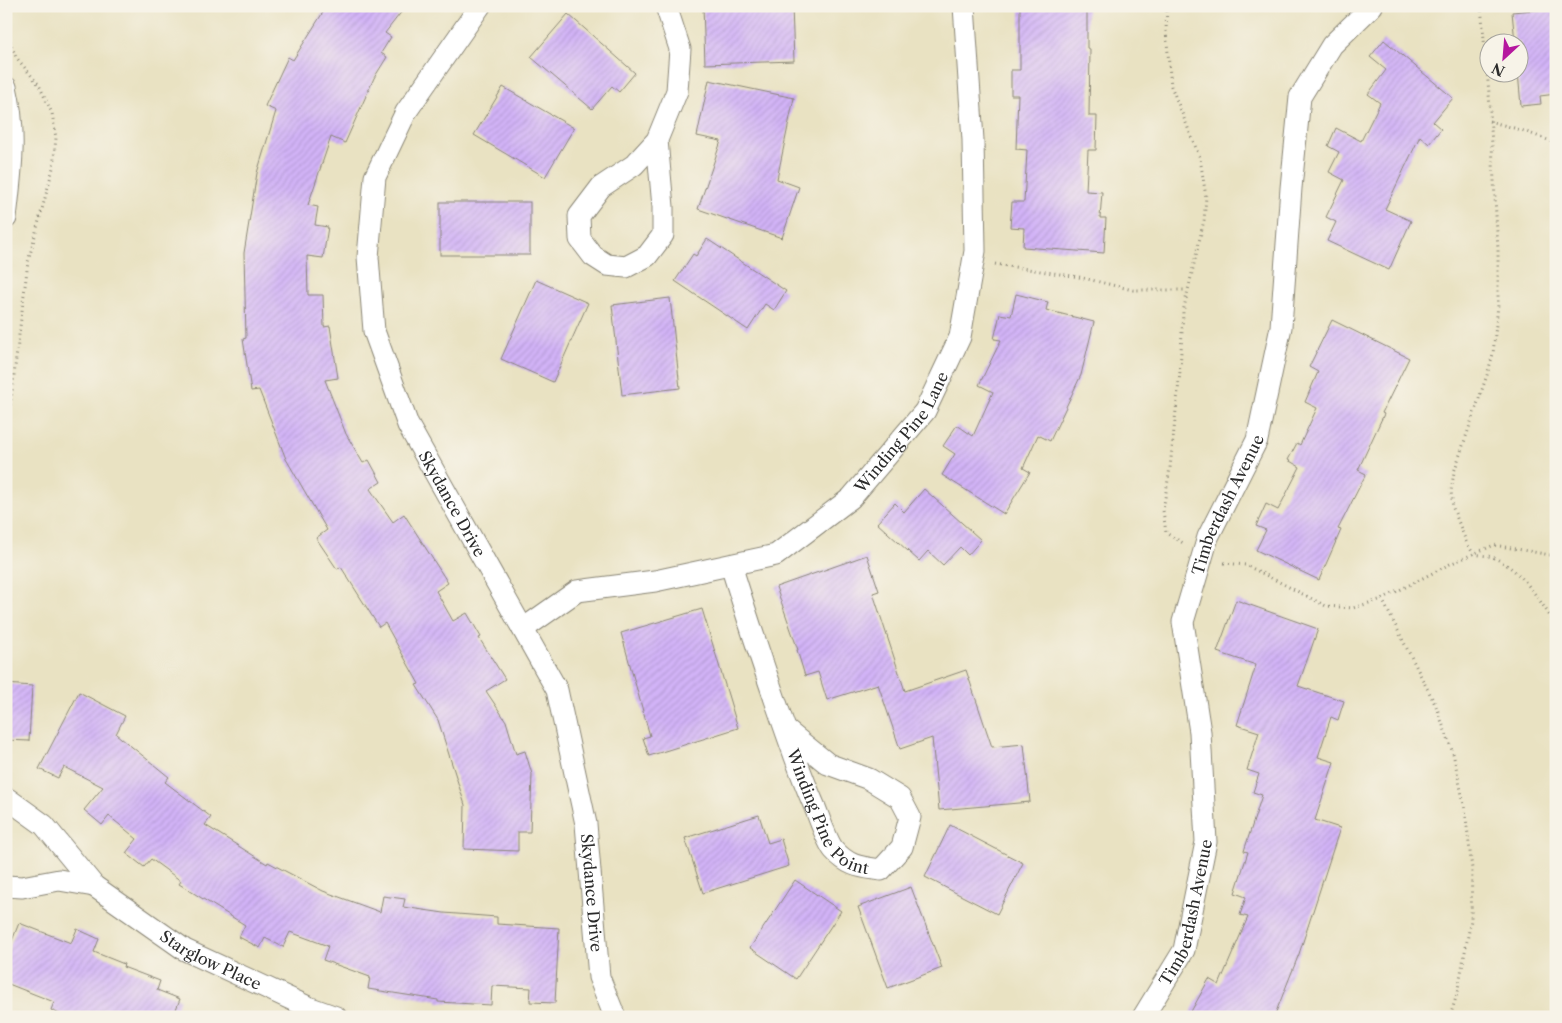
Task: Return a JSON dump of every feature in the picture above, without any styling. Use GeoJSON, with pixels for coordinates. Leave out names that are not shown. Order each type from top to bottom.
{"type":"FeatureCollection","features":[{"type":"Feature","properties":{"kind":"street","name":"Skydance Drive"},"geometry":{"type":"LineString","coordinates":[[480,6],[406,112],[375,177],[368,257],[374,331],[408,425],[557,690],[586,824],[599,977],[615,1017]]}},
{"type":"Feature","properties":{"kind":"street"},"geometry":{"type":"LineString","coordinates":[[657,140],[663,207],[663,235],[647,256],[626,267],[608,265],[593,256],[580,239],[579,216],[601,188],[634,165],[657,140],[676,91],[680,49],[666,6]]}},
{"type":"Feature","properties":{"kind":"street","name":"Winding Pine Lane"},"geometry":{"type":"LineString","coordinates":[[523,629],[577,591],[655,581],[776,555],[851,498],[925,411],[960,337],[975,251],[973,140],[964,6]]}},
{"type":"Feature","properties":{"kind":"street","name":"Timberdash Avenue"},"geometry":{"type":"LineString","coordinates":[[1143,1017],[1184,950],[1206,842],[1200,732],[1183,622],[1208,537],[1257,440],[1281,327],[1290,188],[1300,97],[1332,45],[1372,6]]}},
{"type":"Feature","properties":{"kind":"street"},"geometry":{"type":"LineString","coordinates":[[6,87],[10,105],[13,156],[6,218]]}},
{"type":"Feature","properties":{"kind":"street","name":"Winding Pine Point"},"geometry":{"type":"LineString","coordinates":[[731,565],[761,658],[806,788],[834,850],[854,866],[882,870],[902,846],[910,817],[900,798],[869,779],[828,764],[786,730]]}},
{"type":"Feature","properties":{"kind":"street","name":"Starglow Place"},"geometry":{"type":"LineString","coordinates":[[6,799],[8,798],[44,825],[94,886],[185,950],[308,1007],[336,1017]]}},
{"type":"Feature","properties":{"kind":"street","name":"Starglow Place"},"geometry":{"type":"LineString","coordinates":[[6,886],[22,887],[59,880],[94,886]]}},
{"type":"Feature","properties":{"kind":"path"},"geometry":{"type":"LineString","coordinates":[[1167,6],[1166,31],[1172,86],[1200,158],[1206,197],[1204,220],[1182,312],[1180,372],[1170,468],[1163,510],[1166,533],[1220,563],[1246,565],[1326,606],[1353,608],[1382,599],[1473,553],[1494,545],[1556,556]]}},
{"type":"Feature","properties":{"kind":"path"},"geometry":{"type":"LineString","coordinates":[[1481,6],[1489,93],[1489,121],[1498,250],[1498,305],[1491,361],[1479,402],[1463,442],[1454,472],[1451,491],[1453,508],[1467,544],[1473,553],[1491,556],[1527,583],[1556,625]]}},
{"type":"Feature","properties":{"kind":"path"},"geometry":{"type":"LineString","coordinates":[[6,32],[16,58],[38,85],[52,113],[56,138],[53,168],[28,262],[6,440]]}},
{"type":"Feature","properties":{"kind":"path"},"geometry":{"type":"LineString","coordinates":[[1489,121],[1556,143]]}},
{"type":"Feature","properties":{"kind":"path"},"geometry":{"type":"LineString","coordinates":[[973,260],[1079,277],[1133,290],[1187,290]]}},
{"type":"Feature","properties":{"kind":"path"},"geometry":{"type":"LineString","coordinates":[[1382,599],[1436,706],[1453,753],[1466,809],[1472,869],[1471,920],[1457,994],[1450,1017]]}},
{"type":"Feature","properties":{"kind":"building"},"geometry":{"type":"Polygon","coordinates":[[[327,6],[406,6],[385,33],[391,37],[381,53],[387,57],[374,78],[345,143],[331,137],[308,205],[318,207],[315,225],[328,227],[323,258],[307,256],[308,295],[323,295],[324,327],[330,326],[338,378],[325,380],[346,434],[363,463],[369,460],[381,482],[370,489],[393,522],[404,514],[448,583],[436,591],[453,621],[467,613],[481,637],[479,638],[505,679],[486,691],[506,721],[516,754],[525,751],[532,774],[530,832],[518,832],[518,851],[464,849],[465,805],[438,720],[416,685],[419,684],[385,623],[379,627],[341,567],[337,569],[316,538],[327,530],[286,459],[259,390],[251,391],[243,339],[246,338],[244,253],[257,173],[276,111],[265,106],[288,57],[293,60],[327,6]]]}},
{"type":"Feature","properties":{"kind":"building"},"geometry":{"type":"Polygon","coordinates":[[[703,6],[792,6],[794,61],[705,64],[703,6]]]}},
{"type":"Feature","properties":{"kind":"building"},"geometry":{"type":"Polygon","coordinates":[[[1020,6],[1087,6],[1087,48],[1090,49],[1089,116],[1097,116],[1096,150],[1088,150],[1086,191],[1102,192],[1100,218],[1106,218],[1104,253],[1023,247],[1024,228],[1010,227],[1012,202],[1024,202],[1027,150],[1016,149],[1018,95],[1011,95],[1011,70],[1020,70],[1020,6]]]}},
{"type":"Feature","properties":{"kind":"building"},"geometry":{"type":"Polygon","coordinates":[[[1556,8],[1556,94],[1540,96],[1541,104],[1521,106],[1519,82],[1530,82],[1530,32],[1514,32],[1512,12],[1556,8]]]}},
{"type":"Feature","properties":{"kind":"building"},"geometry":{"type":"Polygon","coordinates":[[[568,14],[635,73],[619,92],[612,86],[592,109],[531,57],[568,14]]]}},
{"type":"Feature","properties":{"kind":"building"},"geometry":{"type":"Polygon","coordinates":[[[1384,40],[1453,98],[1433,122],[1441,129],[1429,144],[1420,136],[1385,209],[1411,221],[1389,270],[1327,241],[1336,222],[1326,217],[1344,180],[1329,172],[1339,152],[1328,146],[1336,128],[1361,141],[1380,103],[1368,94],[1386,70],[1370,57],[1384,40]]]}},
{"type":"Feature","properties":{"kind":"building"},"geometry":{"type":"Polygon","coordinates":[[[709,80],[794,98],[777,179],[799,187],[782,238],[698,209],[721,141],[697,136],[709,80]]]}},
{"type":"Feature","properties":{"kind":"building"},"geometry":{"type":"Polygon","coordinates":[[[503,87],[574,128],[545,177],[474,135],[503,87]]]}},
{"type":"Feature","properties":{"kind":"building"},"geometry":{"type":"Polygon","coordinates":[[[440,202],[530,202],[530,255],[440,255],[440,202]]]}},
{"type":"Feature","properties":{"kind":"building"},"geometry":{"type":"Polygon","coordinates":[[[707,239],[786,291],[774,310],[765,304],[748,330],[675,281],[693,254],[696,256],[707,239]]]}},
{"type":"Feature","properties":{"kind":"building"},"geometry":{"type":"Polygon","coordinates":[[[536,280],[588,303],[553,382],[501,359],[536,280]]]}},
{"type":"Feature","properties":{"kind":"building"},"geometry":{"type":"Polygon","coordinates":[[[1016,294],[1048,302],[1046,310],[1094,322],[1081,375],[1050,441],[1038,435],[1023,468],[1030,472],[1004,514],[942,475],[955,454],[943,446],[957,425],[973,436],[993,392],[979,385],[1001,340],[994,339],[1000,314],[1011,316],[1016,294]]]}},
{"type":"Feature","properties":{"kind":"building"},"geometry":{"type":"Polygon","coordinates":[[[670,298],[680,388],[622,395],[612,305],[670,298]]]}},
{"type":"Feature","properties":{"kind":"building"},"geometry":{"type":"Polygon","coordinates":[[[1332,320],[1409,358],[1382,413],[1384,414],[1358,470],[1366,474],[1338,529],[1341,530],[1319,580],[1256,550],[1266,530],[1256,526],[1266,504],[1278,510],[1300,467],[1288,460],[1297,443],[1300,445],[1317,408],[1305,402],[1318,372],[1309,367],[1332,320]]]}},
{"type":"Feature","properties":{"kind":"building"},"geometry":{"type":"Polygon","coordinates":[[[924,489],[981,540],[968,555],[960,547],[943,565],[928,551],[919,561],[877,523],[895,503],[904,512],[924,489]]]}},
{"type":"Feature","properties":{"kind":"building"},"geometry":{"type":"Polygon","coordinates":[[[867,555],[879,591],[873,593],[905,691],[966,670],[992,747],[1024,744],[1030,802],[939,810],[932,738],[900,749],[878,684],[827,700],[818,672],[805,676],[776,587],[867,555]]]}},
{"type":"Feature","properties":{"kind":"building"},"geometry":{"type":"Polygon","coordinates":[[[1236,600],[1318,629],[1298,686],[1344,701],[1338,720],[1331,717],[1318,757],[1334,762],[1315,820],[1340,828],[1299,954],[1274,1017],[1188,1017],[1209,979],[1219,985],[1248,917],[1240,915],[1246,897],[1235,893],[1248,852],[1244,851],[1262,795],[1253,792],[1259,774],[1247,770],[1259,732],[1237,725],[1256,665],[1217,652],[1236,600]]]}},
{"type":"Feature","properties":{"kind":"building"},"geometry":{"type":"Polygon","coordinates":[[[702,609],[738,728],[649,756],[643,738],[650,736],[621,633],[702,609]]]}},
{"type":"Feature","properties":{"kind":"building"},"geometry":{"type":"Polygon","coordinates":[[[6,684],[32,686],[29,741],[6,740],[6,684]]]}},
{"type":"Feature","properties":{"kind":"building"},"geometry":{"type":"Polygon","coordinates":[[[79,692],[125,716],[116,734],[169,777],[165,782],[211,817],[205,825],[267,864],[268,862],[323,891],[380,912],[383,896],[405,899],[403,907],[444,913],[497,917],[497,924],[559,928],[555,1003],[530,1002],[531,988],[492,986],[491,1005],[438,1002],[438,1000],[368,989],[370,977],[323,960],[328,946],[290,932],[283,947],[265,938],[260,948],[239,937],[245,925],[179,884],[181,881],[151,859],[144,867],[126,853],[137,839],[109,816],[102,825],[84,810],[103,787],[64,767],[58,778],[39,769],[79,692]]]}},
{"type":"Feature","properties":{"kind":"building"},"geometry":{"type":"Polygon","coordinates":[[[759,815],[768,843],[781,839],[789,866],[703,893],[685,838],[759,815]]]}},
{"type":"Feature","properties":{"kind":"building"},"geometry":{"type":"Polygon","coordinates":[[[950,825],[1023,863],[997,914],[925,877],[950,825]]]}},
{"type":"Feature","properties":{"kind":"building"},"geometry":{"type":"Polygon","coordinates":[[[795,880],[841,911],[796,979],[750,948],[795,880]]]}},
{"type":"Feature","properties":{"kind":"building"},"geometry":{"type":"Polygon","coordinates":[[[911,887],[942,968],[888,988],[858,907],[911,887]]]}},
{"type":"Feature","properties":{"kind":"building"},"geometry":{"type":"Polygon","coordinates":[[[19,923],[71,943],[77,929],[99,939],[94,952],[124,964],[123,967],[160,981],[157,990],[180,999],[173,1017],[66,1017],[51,1010],[54,1002],[6,983],[6,956],[19,923]]]}}]}
